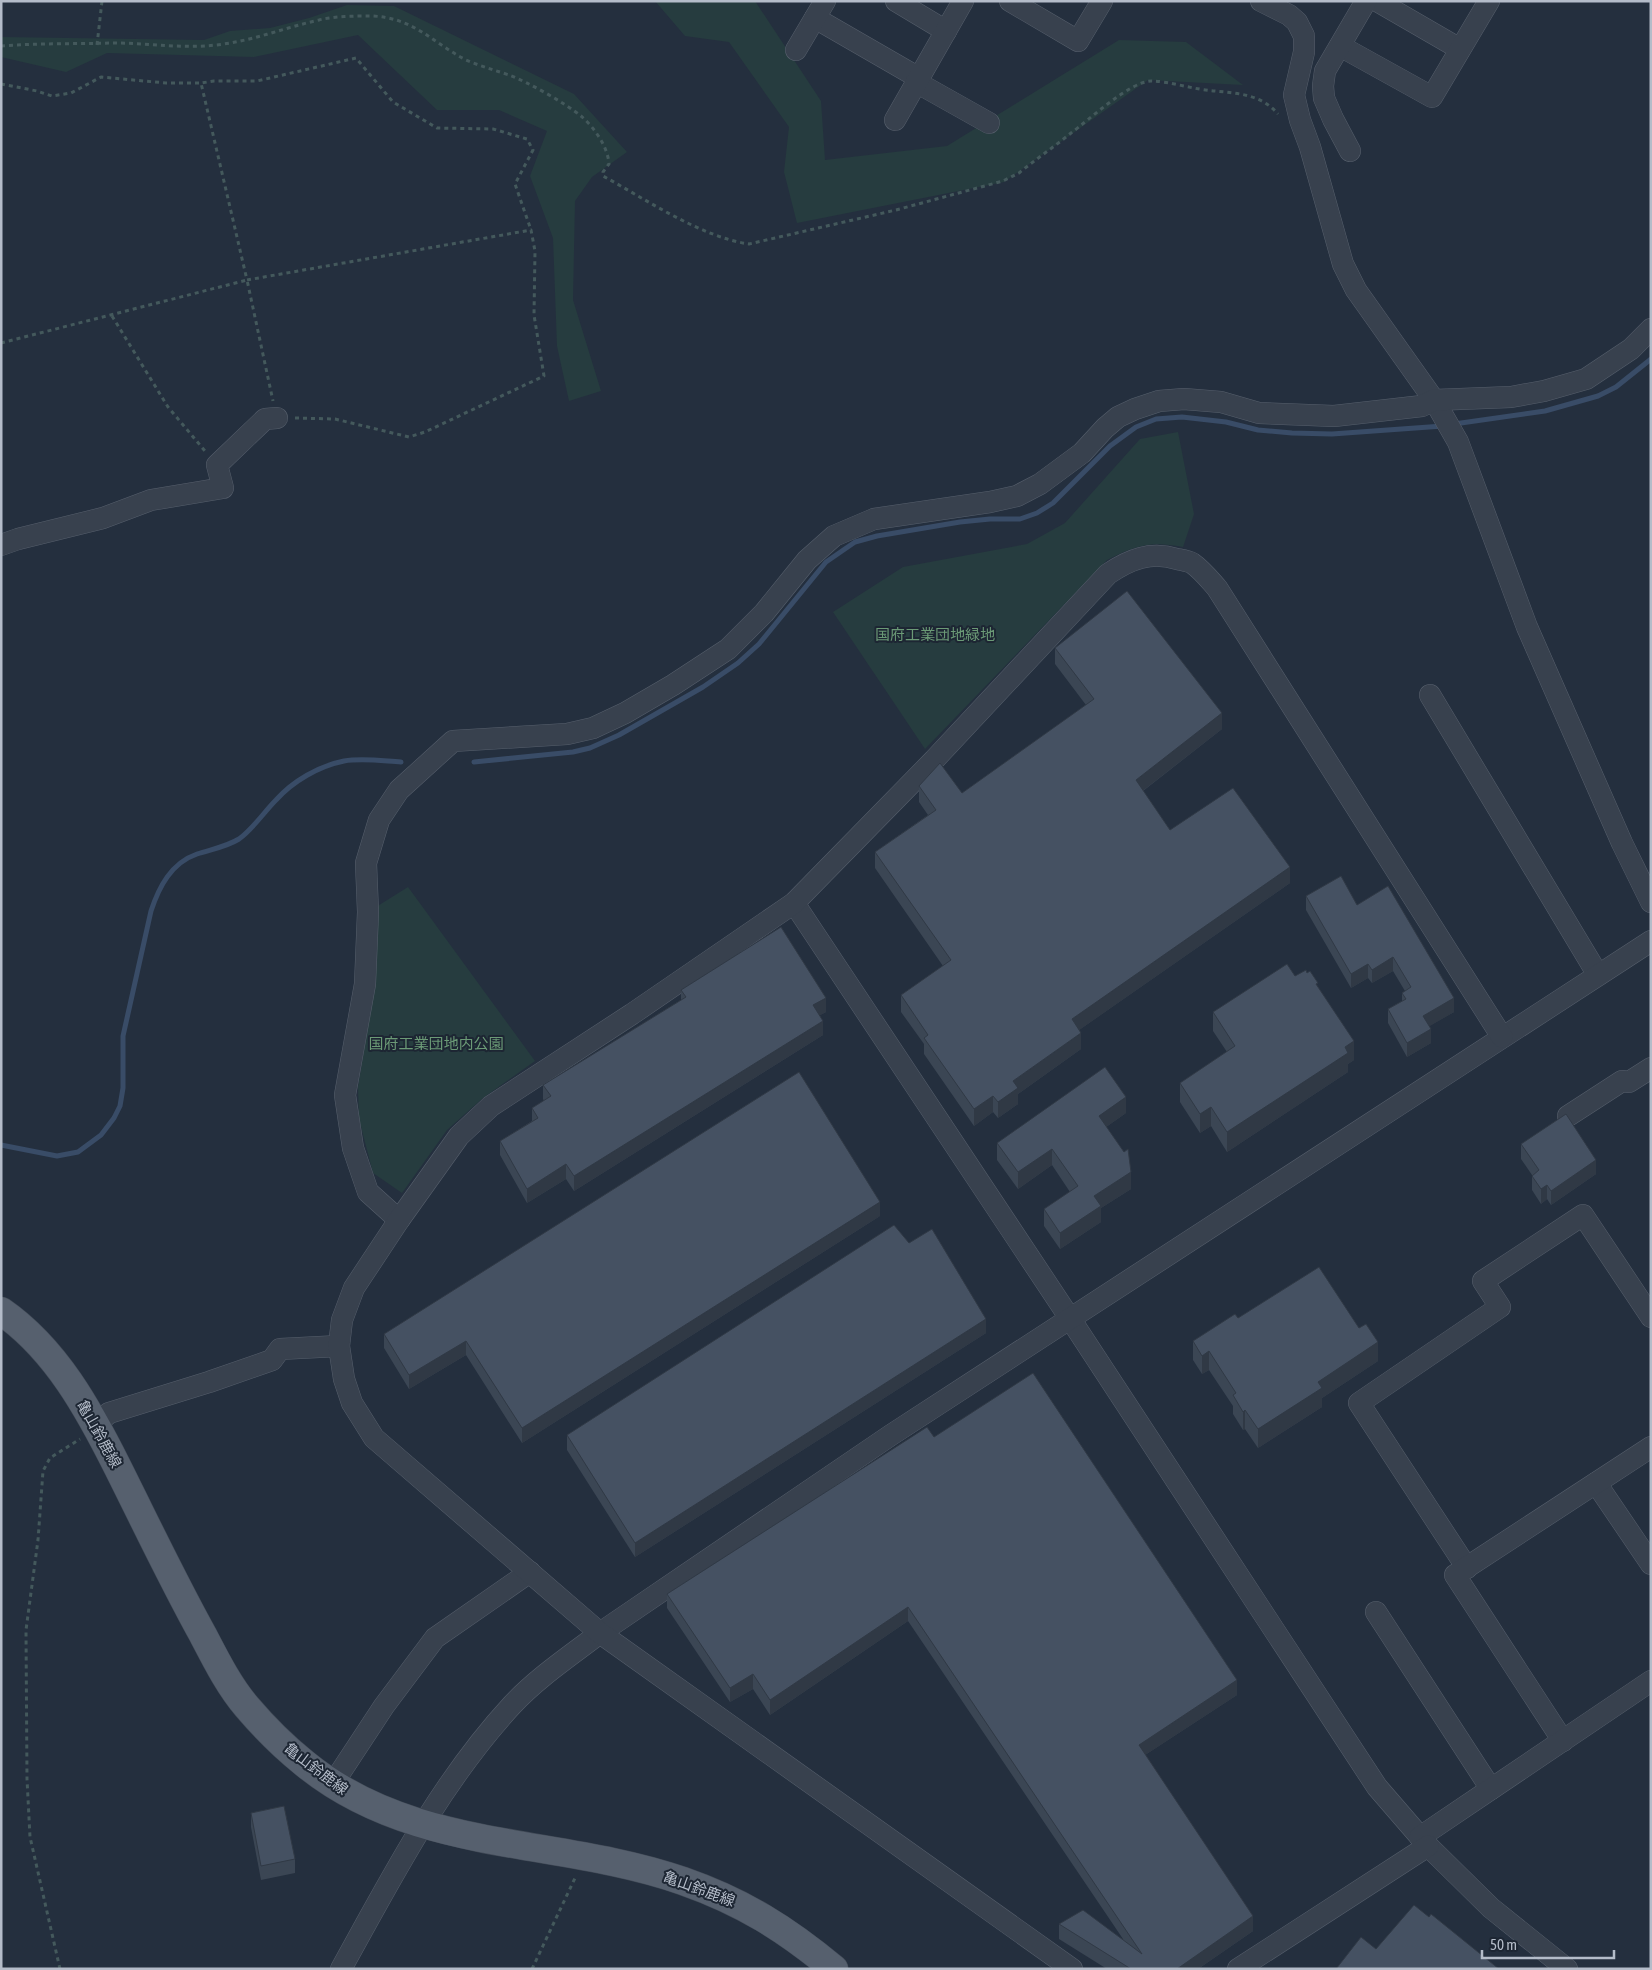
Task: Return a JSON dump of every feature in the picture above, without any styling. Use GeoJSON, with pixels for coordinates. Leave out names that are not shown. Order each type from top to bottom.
{"type":"FeatureCollection","features":[{"type":"Feature","properties":{"kind":"main road","name":"亀山鈴鹿線"},"geometry":{"type":"LineString","coordinates":[[1,1312],[12,1319],[38,1343],[61,1369],[96,1424],[190,1613],[221,1669],[246,1706],[278,1741],[304,1764],[332,1785],[381,1811],[422,1825],[635,1868],[682,1881],[731,1900],[770,1920],[807,1946],[834,1969]]}},
{"type":"Feature","properties":{"kind":"street"},"geometry":{"type":"LineString","coordinates":[[896,1],[946,31]]}},
{"type":"Feature","properties":{"kind":"street"},"geometry":{"type":"LineString","coordinates":[[895,120],[963,1]]}},
{"type":"Feature","properties":{"kind":"street"},"geometry":{"type":"LineString","coordinates":[[1010,1],[1078,41],[1102,1]]}},
{"type":"Feature","properties":{"kind":"street"},"geometry":{"type":"LineString","coordinates":[[1261,1],[1289,14],[1297,22],[1304,36],[1304,52],[1294,95],[1343,264],[1356,290],[1437,405],[1458,442],[1527,627],[1622,843],[1651,902]]}},
{"type":"Feature","properties":{"kind":"street"},"geometry":{"type":"LineString","coordinates":[[1350,151],[1324,98],[1323,86],[1325,70],[1366,1]]}},
{"type":"Feature","properties":{"kind":"street"},"geometry":{"type":"LineString","coordinates":[[1377,1],[1460,49]]}},
{"type":"Feature","properties":{"kind":"street"},"geometry":{"type":"LineString","coordinates":[[1340,46],[1432,97],[1488,1]]}},
{"type":"Feature","properties":{"kind":"street"},"geometry":{"type":"LineString","coordinates":[[796,50],[820,10],[917,80],[989,123]]}},
{"type":"Feature","properties":{"kind":"street"},"geometry":{"type":"LineString","coordinates":[[399,1220],[368,1192],[353,1148],[345,1096],[365,984],[368,912],[366,863],[379,820],[399,790],[454,740],[567,734],[593,728],[624,713],[673,685],[728,649],[764,613],[807,560],[834,536],[874,519],[990,502],[1017,496],[1040,484],[1082,453],[1118,417],[1135,409],[1159,401],[1184,398],[1221,402],[1259,413],[1334,416],[1511,397],[1544,391],[1586,379],[1631,349],[1651,329]]}},
{"type":"Feature","properties":{"kind":"street"},"geometry":{"type":"LineString","coordinates":[[1,545],[18,538],[103,518],[150,500],[223,488],[217,465],[265,419],[277,418]]}},
{"type":"Feature","properties":{"kind":"street"},"geometry":{"type":"LineString","coordinates":[[1072,1969],[600,1633],[374,1438],[352,1403],[331,1346],[354,1288],[399,1220],[459,1136],[491,1106],[640,1008],[794,903],[934,760],[1108,574],[1121,566],[1143,557],[1161,555],[1190,562],[1203,572],[1217,588],[1502,1037]]}},
{"type":"Feature","properties":{"kind":"street"},"geometry":{"type":"LineString","coordinates":[[1430,696],[1598,975]]}},
{"type":"Feature","properties":{"kind":"street"},"geometry":{"type":"LineString","coordinates":[[794,903],[1071,1320],[1377,1787],[1424,1841],[1491,1908],[1567,1969]]}},
{"type":"Feature","properties":{"kind":"street"},"geometry":{"type":"LineString","coordinates":[[341,1969],[422,1825],[475,1747],[513,1704],[554,1668],[600,1633],[892,1435],[1651,941]]}},
{"type":"Feature","properties":{"kind":"street"},"geometry":{"type":"LineString","coordinates":[[1568,1116],[1622,1081],[1629,1082],[1651,1068]]}},
{"type":"Feature","properties":{"kind":"street"},"geometry":{"type":"LineString","coordinates":[[1467,1568],[1359,1403],[1500,1307],[1483,1281],[1583,1215],[1651,1317]]}},
{"type":"Feature","properties":{"kind":"street"},"geometry":{"type":"LineString","coordinates":[[96,1424],[109,1414],[272,1360],[280,1350],[331,1346]]}},
{"type":"Feature","properties":{"kind":"street"},"geometry":{"type":"LineString","coordinates":[[1562,1740],[1455,1575],[1651,1447]]}},
{"type":"Feature","properties":{"kind":"street"},"geometry":{"type":"LineString","coordinates":[[1596,1483],[1651,1564]]}},
{"type":"Feature","properties":{"kind":"street"},"geometry":{"type":"LineString","coordinates":[[332,1785],[384,1706],[435,1638],[530,1572]]}},
{"type":"Feature","properties":{"kind":"street"},"geometry":{"type":"LineString","coordinates":[[1376,1612],[1491,1789]]}},
{"type":"Feature","properties":{"kind":"street"},"geometry":{"type":"LineString","coordinates":[[1238,1969],[1424,1841],[1491,1789],[1651,1681]]}},
{"type":"Feature","properties":{"kind":"path"},"geometry":{"type":"LineString","coordinates":[[97,45],[102,1]]}},
{"type":"Feature","properties":{"kind":"path"},"geometry":{"type":"LineString","coordinates":[[1,46],[57,42],[177,47],[218,45],[261,37],[321,19],[372,16],[389,18],[423,31],[465,59],[526,83],[581,116],[594,130],[607,152],[609,164],[603,172],[604,176],[704,231],[729,241],[749,244],[896,210],[1004,181],[1019,172],[1115,99],[1145,82],[1150,81],[1195,90],[1250,96],[1267,104],[1280,119]]}},
{"type":"Feature","properties":{"kind":"path"},"geometry":{"type":"LineString","coordinates":[[1,84],[52,96],[71,93],[101,77],[166,83],[258,81],[356,58],[393,102],[436,128],[493,128],[527,139],[533,150],[515,184],[531,230],[535,251],[534,315],[544,376],[425,432],[409,437],[336,419],[277,418],[201,83]]}},
{"type":"Feature","properties":{"kind":"path"},"geometry":{"type":"LineString","coordinates":[[1,343],[247,280],[531,230]]}},
{"type":"Feature","properties":{"kind":"path"},"geometry":{"type":"LineString","coordinates":[[112,316],[168,407],[217,465]]}},
{"type":"Feature","properties":{"kind":"path"},"geometry":{"type":"LineString","coordinates":[[60,1969],[30,1837],[26,1779],[26,1630],[38,1540],[43,1471],[50,1458],[79,1440],[96,1424]]}},
{"type":"Feature","properties":{"kind":"path"},"geometry":{"type":"LineString","coordinates":[[532,1969],[585,1858]]}},
{"type":"Feature","properties":{"kind":"green space"},"geometry":{"type":"Polygon","coordinates":[[[655,1],[755,1],[821,101],[825,160],[947,146],[1119,40],[1186,42],[1243,85],[1148,80],[1004,182],[797,223],[784,172],[789,127],[729,42],[685,36],[655,1]]]}},
{"type":"Feature","properties":{"kind":"green space"},"geometry":{"type":"Polygon","coordinates":[[[347,5],[394,6],[574,94],[627,152],[592,177],[575,201],[573,300],[601,391],[569,401],[557,346],[553,238],[530,176],[547,131],[499,110],[437,110],[358,35],[254,57],[107,53],[66,72],[1,57],[1,37],[204,40],[230,31],[270,28],[309,18],[347,5]]]}},
{"type":"Feature","properties":{"kind":"green space","name":"国府工業団地緑地"},"geometry":{"type":"Polygon","coordinates":[[[1178,432],[1194,514],[1183,547],[1161,544],[1144,546],[1107,560],[925,749],[833,612],[903,567],[1027,544],[1065,523],[1140,439],[1178,432]]]}},
{"type":"Feature","properties":{"kind":"green space","name":"国府工業団地内公園"},"geometry":{"type":"Polygon","coordinates":[[[408,887],[535,1061],[483,1098],[447,1130],[402,1193],[373,1173],[359,1119],[358,1087],[368,1014],[376,907],[408,887]]]}},
{"type":"Feature","properties":{"kind":"building"},"geometry":{"type":"Polygon","coordinates":[[[1127,591],[1222,713],[1136,780],[1170,830],[1233,788],[1290,867],[1072,1019],[1081,1033],[1013,1081],[1018,1088],[998,1102],[993,1096],[974,1109],[924,1038],[928,1035],[901,995],[951,960],[875,852],[936,810],[919,786],[940,763],[962,793],[1094,699],[1055,648],[1127,591]]]}},
{"type":"Feature","properties":{"kind":"building"},"geometry":{"type":"Polygon","coordinates":[[[1341,876],[1357,905],[1388,886],[1454,998],[1423,1016],[1431,1029],[1407,1043],[1388,1009],[1406,999],[1402,993],[1411,987],[1393,957],[1372,970],[1368,964],[1351,974],[1306,896],[1341,876]]]}},
{"type":"Feature","properties":{"kind":"building"},"geometry":{"type":"Polygon","coordinates":[[[781,927],[826,998],[813,1005],[823,1021],[574,1176],[566,1164],[527,1189],[500,1141],[538,1118],[532,1108],[551,1096],[543,1085],[686,997],[681,990],[781,927]]]}},
{"type":"Feature","properties":{"kind":"building"},"geometry":{"type":"Polygon","coordinates":[[[1287,964],[1295,976],[1306,970],[1307,973],[1310,971],[1318,983],[1316,984],[1354,1041],[1345,1047],[1348,1053],[1227,1132],[1211,1107],[1200,1114],[1180,1083],[1235,1046],[1213,1012],[1287,964]]]}},
{"type":"Feature","properties":{"kind":"building"},"geometry":{"type":"Polygon","coordinates":[[[1105,1067],[1126,1097],[1099,1116],[1124,1152],[1128,1149],[1131,1172],[1094,1196],[1101,1206],[1060,1233],[1044,1209],[1078,1186],[1052,1149],[1018,1172],[997,1143],[1105,1067]]]}},
{"type":"Feature","properties":{"kind":"building"},"geometry":{"type":"Polygon","coordinates":[[[799,1072],[880,1202],[522,1428],[466,1341],[409,1375],[384,1334],[799,1072]]]}},
{"type":"Feature","properties":{"kind":"building"},"geometry":{"type":"Polygon","coordinates":[[[1566,1114],[1596,1160],[1551,1191],[1547,1185],[1541,1189],[1532,1176],[1539,1170],[1521,1144],[1566,1114]]]}},
{"type":"Feature","properties":{"kind":"building"},"geometry":{"type":"Polygon","coordinates":[[[894,1225],[909,1243],[932,1229],[986,1319],[635,1543],[567,1435],[894,1225]]]}},
{"type":"Feature","properties":{"kind":"building"},"geometry":{"type":"Polygon","coordinates":[[[1319,1267],[1359,1328],[1366,1324],[1378,1342],[1318,1382],[1322,1388],[1258,1429],[1245,1410],[1243,1412],[1233,1395],[1236,1393],[1209,1351],[1202,1356],[1193,1341],[1235,1314],[1238,1318],[1319,1267]]]}},
{"type":"Feature","properties":{"kind":"building"},"geometry":{"type":"Polygon","coordinates":[[[1033,1373],[1237,1680],[1139,1745],[1253,1916],[1177,1969],[1131,1969],[1059,1924],[1083,1910],[1142,1954],[908,1607],[770,1700],[753,1674],[730,1688],[667,1594],[927,1427],[934,1437],[1033,1373]]]}},
{"type":"Feature","properties":{"kind":"building"},"geometry":{"type":"Polygon","coordinates":[[[284,1806],[295,1859],[261,1866],[251,1813],[284,1806]]]}},
{"type":"Feature","properties":{"kind":"building"},"geometry":{"type":"Polygon","coordinates":[[[1414,1905],[1429,1917],[1431,1914],[1499,1969],[1336,1969],[1361,1937],[1376,1949],[1414,1905]]]}},
{"type":"Feature","properties":{"kind":"waterway"},"geometry":{"type":"LineString","coordinates":[[1454,424],[1545,411],[1598,396],[1616,387],[1651,359]]}},
{"type":"Feature","properties":{"kind":"waterway"},"geometry":{"type":"LineString","coordinates":[[474,762],[573,752],[590,748],[619,735],[703,687],[738,663],[759,644],[826,562],[855,542],[877,536],[960,522],[1020,519],[1037,513],[1053,503],[1110,446],[1136,427],[1156,419],[1182,417],[1226,422],[1258,430],[1332,434],[1443,426]]}},
{"type":"Feature","properties":{"kind":"waterway"},"geometry":{"type":"LineString","coordinates":[[1,1145],[57,1156],[78,1152],[101,1135],[114,1118],[120,1106],[123,1088],[123,1036],[151,911],[162,885],[180,863],[197,854],[224,846],[239,839],[283,793],[307,775],[335,763],[351,760],[401,762]]}}]}
